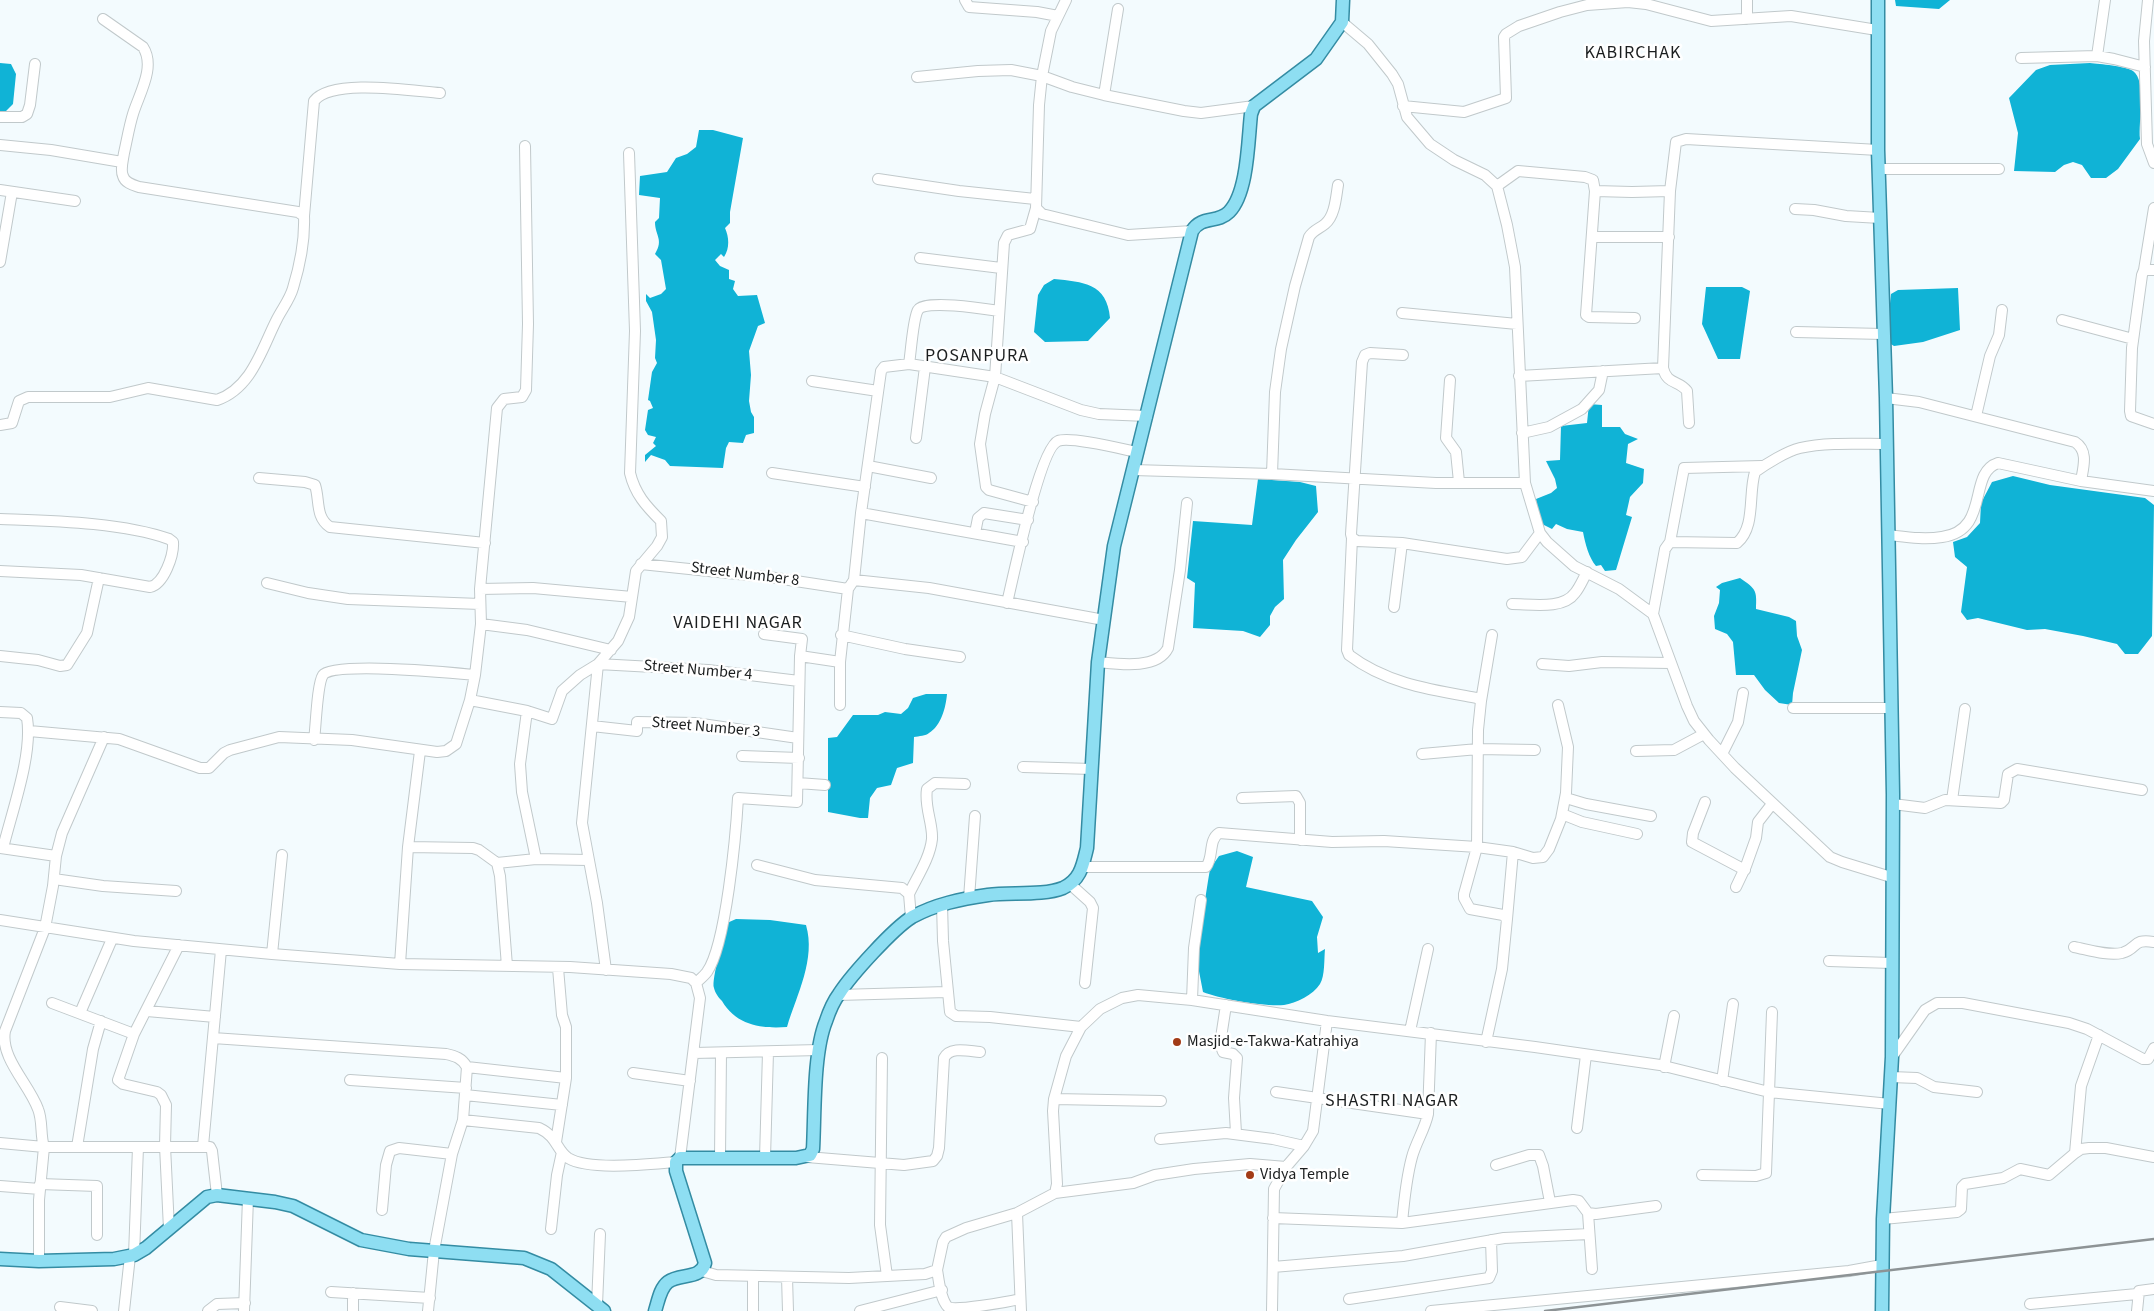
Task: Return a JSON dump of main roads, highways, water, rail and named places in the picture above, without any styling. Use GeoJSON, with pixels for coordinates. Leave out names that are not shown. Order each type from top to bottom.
{"type":"FeatureCollection","features":[{"type":"Feature","properties":{"kind":"main road"},"geometry":{"type":"LineString","coordinates":[[655,1311],[663,1288],[669,1282],[702,1271],[705,1263],[705,1257],[676,1171],[678,1160],[807,1157],[812,1152],[819,1050],[825,1023],[838,995],[899,927],[912,918],[942,904],[969,898],[1053,890],[1070,884],[1077,879],[1083,867],[1087,848],[1098,662],[1114,546],[1192,231],[1201,221],[1220,218],[1227,214],[1238,198],[1244,172],[1251,114],[1254,106],[1316,59],[1342,22],[1343,0]]}},
{"type":"Feature","properties":{"kind":"main road"},"geometry":{"type":"LineString","coordinates":[[1878,0],[1878,150],[1886,398],[1893,804],[1892,1057],[1883,1218],[1882,1311]]}},
{"type":"Feature","properties":{"kind":"main road"},"geometry":{"type":"LineString","coordinates":[[0,1259],[39,1261],[114,1259],[132,1255],[146,1248],[207,1197],[216,1195],[248,1198],[292,1206],[361,1240],[409,1249],[524,1258],[551,1269],[600,1308]]}},
{"type":"Feature","properties":{"kind":"water"},"geometry":{"type":"Polygon","coordinates":[[[1895,0],[1950,0],[1939,9],[1896,6],[1895,0]]]}},
{"type":"Feature","properties":{"kind":"water"},"geometry":{"type":"Polygon","coordinates":[[[0,63],[11,64],[16,74],[13,104],[3,114],[0,113],[0,63]]]}},
{"type":"Feature","properties":{"kind":"water"},"geometry":{"type":"Polygon","coordinates":[[[2090,63],[2124,68],[2133,71],[2137,76],[2141,92],[2140,139],[2118,169],[2106,178],[2091,178],[2082,165],[2073,162],[2064,165],[2055,172],[2014,171],[2018,133],[2009,98],[2036,70],[2050,65],[2090,63]]]}},
{"type":"Feature","properties":{"kind":"water"},"geometry":{"type":"Polygon","coordinates":[[[699,130],[713,130],[743,138],[730,212],[730,223],[725,228],[728,246],[724,257],[721,254],[715,260],[720,266],[729,270],[729,279],[735,281],[733,289],[738,296],[757,295],[765,323],[758,326],[749,351],[751,375],[749,401],[754,417],[754,433],[746,435],[743,443],[729,442],[726,448],[723,468],[670,466],[665,460],[651,455],[645,462],[645,455],[656,446],[653,443],[656,437],[648,435],[645,430],[648,410],[653,408],[648,400],[652,372],[657,363],[655,358],[656,340],[652,312],[646,301],[646,294],[650,298],[661,294],[666,289],[661,260],[655,254],[659,245],[655,222],[659,218],[660,198],[639,195],[640,176],[667,172],[676,158],[687,154],[696,147],[699,130]]]}},
{"type":"Feature","properties":{"kind":"water"},"geometry":{"type":"Polygon","coordinates":[[[1054,279],[1075,281],[1092,286],[1104,298],[1108,306],[1110,318],[1088,341],[1045,342],[1034,332],[1038,295],[1044,285],[1054,279]]]}},
{"type":"Feature","properties":{"kind":"water"},"geometry":{"type":"Polygon","coordinates":[[[1706,287],[1742,287],[1750,291],[1740,359],[1718,359],[1702,324],[1706,287]]]}},
{"type":"Feature","properties":{"kind":"water"},"geometry":{"type":"Polygon","coordinates":[[[1958,288],[1960,330],[1923,342],[1894,346],[1886,341],[1891,294],[1898,290],[1958,288]]]}},
{"type":"Feature","properties":{"kind":"water"},"geometry":{"type":"Polygon","coordinates":[[[1589,404],[1602,405],[1602,427],[1620,427],[1625,434],[1638,439],[1628,444],[1626,463],[1644,469],[1643,483],[1630,497],[1626,515],[1632,517],[1616,570],[1605,571],[1601,565],[1596,566],[1589,555],[1583,532],[1567,529],[1556,524],[1552,529],[1538,522],[1536,499],[1551,493],[1557,488],[1555,479],[1546,461],[1560,460],[1561,426],[1587,423],[1589,404]]]}},
{"type":"Feature","properties":{"kind":"water"},"geometry":{"type":"Polygon","coordinates":[[[2013,476],[2050,485],[2145,498],[2154,505],[2152,636],[2138,654],[2125,654],[2117,644],[2083,636],[2045,629],[2027,630],[1978,618],[1967,620],[1961,612],[1967,567],[1955,557],[1953,542],[1967,537],[1980,523],[1981,503],[1992,482],[2013,476]]]}},
{"type":"Feature","properties":{"kind":"water"},"geometry":{"type":"Polygon","coordinates":[[[1258,479],[1300,482],[1316,486],[1318,512],[1283,560],[1284,599],[1275,607],[1270,616],[1270,625],[1260,637],[1243,631],[1193,628],[1195,583],[1187,578],[1193,521],[1252,525],[1258,479]]]}},
{"type":"Feature","properties":{"kind":"water"},"geometry":{"type":"Polygon","coordinates":[[[1740,578],[1754,590],[1756,594],[1756,609],[1789,617],[1796,621],[1797,636],[1802,650],[1792,705],[1779,703],[1765,690],[1754,675],[1736,675],[1733,642],[1727,634],[1715,629],[1714,616],[1719,603],[1720,590],[1716,587],[1722,583],[1740,578]]]}},
{"type":"Feature","properties":{"kind":"water"},"geometry":{"type":"Polygon","coordinates":[[[926,694],[947,694],[940,721],[928,734],[914,737],[913,763],[897,768],[891,785],[877,788],[870,798],[868,818],[828,812],[828,738],[837,737],[853,715],[878,715],[885,712],[901,714],[908,708],[913,698],[926,694]]]}},
{"type":"Feature","properties":{"kind":"water"},"geometry":{"type":"Polygon","coordinates":[[[1237,851],[1253,857],[1246,887],[1312,901],[1323,917],[1317,937],[1318,953],[1325,949],[1322,981],[1313,992],[1304,998],[1284,1005],[1255,1004],[1203,992],[1197,951],[1210,869],[1219,856],[1237,851]]]}},
{"type":"Feature","properties":{"kind":"water"},"geometry":{"type":"Polygon","coordinates":[[[736,919],[770,920],[806,925],[809,951],[807,964],[787,1027],[768,1027],[750,1024],[734,1015],[715,992],[714,976],[727,923],[736,919]]]}},
{"type":"Feature","properties":{"kind":"railway"},"geometry":{"type":"LineString","coordinates":[[1545,1311],[2154,1239]]}},
{"type":"Feature","properties":{"kind":"place","name":"Masjid-e-Takwa-Katrahiya"},"geometry":{"type":"Point","coordinates":[1177,1042]}},
{"type":"Feature","properties":{"kind":"place","name":"Vidya Temple"},"geometry":{"type":"Point","coordinates":[1250,1175]}},
{"type":"Feature","properties":{"kind":"district","name":"KABIRCHAK"},"geometry":{"type":"Point","coordinates":[1633,54]}},
{"type":"Feature","properties":{"kind":"district","name":"POSANPURA"},"geometry":{"type":"Point","coordinates":[977,357]}},
{"type":"Feature","properties":{"kind":"district","name":"VAIDEHI NAGAR"},"geometry":{"type":"Point","coordinates":[738,624]}},
{"type":"Feature","properties":{"kind":"district","name":"SHASTRI NAGAR"},"geometry":{"type":"Point","coordinates":[1392,1102]}}]}
